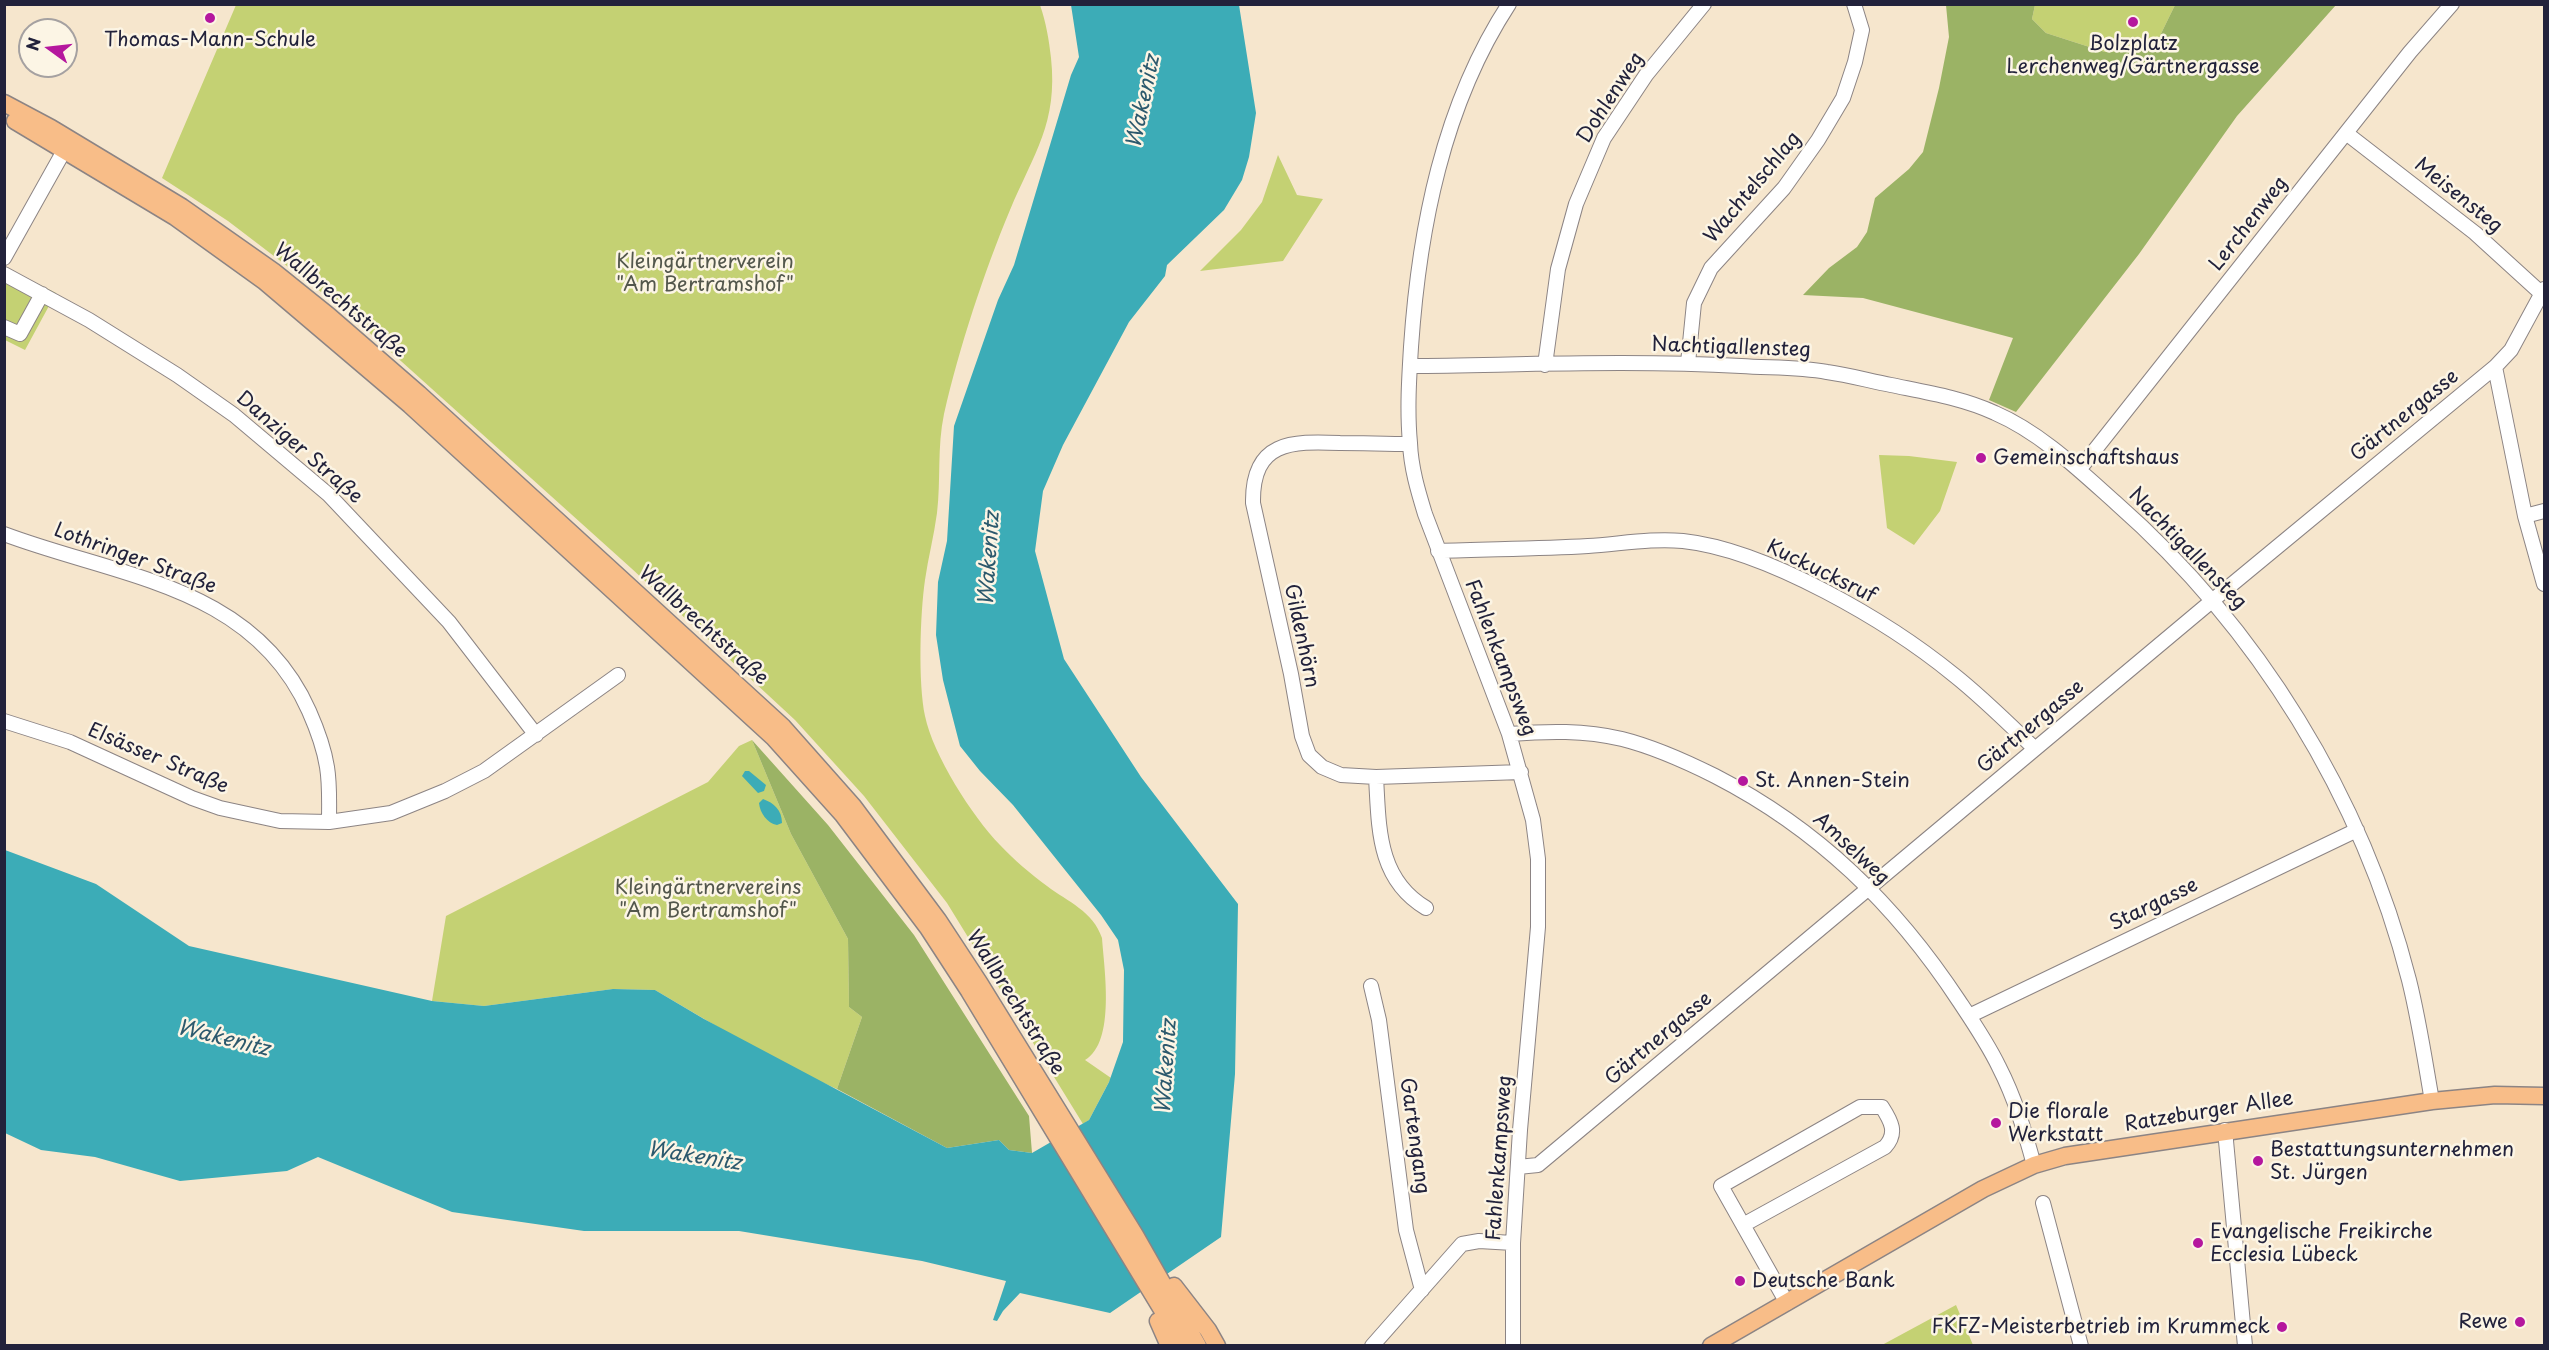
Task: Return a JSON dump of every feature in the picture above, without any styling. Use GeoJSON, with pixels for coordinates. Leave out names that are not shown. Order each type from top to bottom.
{"type":"FeatureCollection","features":[{"type":"Feature","properties":{"kind":"main road","name":"Wallbrechtstraße"},"geometry":{"type":"LineString","coordinates":[[4,102],[182,207],[273,271],[419,394],[783,727],[853,806],[888,851],[974,975],[1014,1054]]}},
{"type":"Feature","properties":{"kind":"main road","name":"Wallbrechtstraße"},"geometry":{"type":"LineString","coordinates":[[4,115],[65,149],[212,242],[318,324],[410,405],[773,737],[843,815],[884,868],[1014,1054],[1128,1240],[1198,1346]]}},
{"type":"Feature","properties":{"kind":"main road","name":"Ratzeburger Allee"},"geometry":{"type":"LineString","coordinates":[[1711,1346],[1983,1189],[2034,1166],[2065,1156],[2224,1130],[2432,1101],[2495,1095],[2544,1096]]}},
{"type":"Feature","properties":{"kind":"main road","name":"Wallbrechtstraße"},"geometry":{"type":"LineString","coordinates":[[1128,1240],[1184,1346]]}},
{"type":"Feature","properties":{"kind":"main road"},"geometry":{"type":"LineString","coordinates":[[1128,1240],[1169,1346]]}},
{"type":"Feature","properties":{"kind":"main road"},"geometry":{"type":"LineString","coordinates":[[1128,1240],[1208,1330],[1217,1346]]}},
{"type":"Feature","properties":{"kind":"street","name":"Fahlenkampsweg"},"geometry":{"type":"LineString","coordinates":[[1509,4],[1477,65],[1448,133],[1432,195],[1418,275],[1410,366],[1410,444],[1415,479],[1438,551],[1509,734],[1521,772],[1533,820],[1538,859],[1538,927],[1513,1243],[1513,1346]]}},
{"type":"Feature","properties":{"kind":"street","name":"Dohlenweg"},"geometry":{"type":"LineString","coordinates":[[1545,365],[1561,258],[1576,204],[1604,138],[1646,75],[1704,4]]}},
{"type":"Feature","properties":{"kind":"street","name":"Wachtelschlag"},"geometry":{"type":"LineString","coordinates":[[1688,363],[1694,303],[1712,268],[1784,188],[1818,140],[1843,98],[1855,62],[1862,30],[1854,4]]}},
{"type":"Feature","properties":{"kind":"street","name":"Lerchenweg"},"geometry":{"type":"LineString","coordinates":[[2079,470],[2410,52],[2452,4]]}},
{"type":"Feature","properties":{"kind":"street","name":"Meisensteg"},"geometry":{"type":"LineString","coordinates":[[2346,133],[2475,233],[2543,292]]}},
{"type":"Feature","properties":{"kind":"street"},"geometry":{"type":"LineString","coordinates":[[4,258],[65,149]]}},
{"type":"Feature","properties":{"kind":"street","name":"Danziger Straße"},"geometry":{"type":"LineString","coordinates":[[4,274],[89,320],[177,375],[234,415],[329,495],[449,622],[536,735]]}},
{"type":"Feature","properties":{"kind":"street","name":"Gärtnergasse"},"geometry":{"type":"LineString","coordinates":[[1518,1167],[1538,1165],[1869,890],[2035,748],[2495,367],[2511,350],[2543,292]]}},
{"type":"Feature","properties":{"kind":"street"},"geometry":{"type":"LineString","coordinates":[[4,327],[20,334],[42,294]]}},
{"type":"Feature","properties":{"kind":"street","name":"Nachtigallensteg"},"geometry":{"type":"LineString","coordinates":[[1410,366],[1688,363],[1825,371],[1955,400],[1996,413],[2055,449],[2148,531],[2213,600],[2254,653],[2295,713],[2327,769],[2357,830],[2385,903],[2409,978],[2432,1101]]}},
{"type":"Feature","properties":{"kind":"street"},"geometry":{"type":"LineString","coordinates":[[2495,367],[2525,516],[2544,584]]}},
{"type":"Feature","properties":{"kind":"street","name":"Gildenhörn"},"geometry":{"type":"LineString","coordinates":[[1410,444],[1293,443],[1272,452],[1262,464],[1253,488],[1259,538],[1291,675],[1302,736],[1309,755],[1322,767],[1341,775],[1376,777],[1521,772]]}},
{"type":"Feature","properties":{"kind":"street"},"geometry":{"type":"LineString","coordinates":[[2525,516],[2544,511]]}},
{"type":"Feature","properties":{"kind":"street","name":"Lothringer Straße"},"geometry":{"type":"LineString","coordinates":[[4,534],[126,572],[209,604],[227,614],[270,650],[299,689],[320,736],[327,768],[329,822]]}},
{"type":"Feature","properties":{"kind":"street","name":"Kuckucksruf"},"geometry":{"type":"LineString","coordinates":[[1438,551],[1588,546],[1659,540],[1685,541],[1763,563],[1828,593],[1914,644],[1956,676],[2035,748]]}},
{"type":"Feature","properties":{"kind":"street","name":"Elsässer Straße"},"geometry":{"type":"LineString","coordinates":[[4,721],[70,742],[192,798],[220,808],[280,821],[329,822],[391,813],[445,791],[483,771],[618,675]]}},
{"type":"Feature","properties":{"kind":"street","name":"Amselweg"},"geometry":{"type":"LineString","coordinates":[[1509,734],[1548,730],[1592,734],[1622,740],[1677,758],[1748,794],[1790,820],[1831,852],[1928,954],[1969,1016],[1999,1066],[2025,1129],[2034,1166]]}},
{"type":"Feature","properties":{"kind":"street"},"geometry":{"type":"LineString","coordinates":[[1376,777],[1380,837],[1387,863],[1410,899],[1426,908]]}},
{"type":"Feature","properties":{"kind":"street","name":"Stargasse"},"geometry":{"type":"LineString","coordinates":[[1969,1016],[2357,830]]}},
{"type":"Feature","properties":{"kind":"street","name":"Gartengang"},"geometry":{"type":"LineString","coordinates":[[1371,986],[1379,1020],[1406,1230],[1422,1290]]}},
{"type":"Feature","properties":{"kind":"street"},"geometry":{"type":"LineString","coordinates":[[1743,1226],[1885,1147],[1892,1140],[1893,1130],[1882,1107],[1860,1107],[1721,1186],[1743,1226],[1787,1303]]}},
{"type":"Feature","properties":{"kind":"street"},"geometry":{"type":"LineString","coordinates":[[2224,1130],[2245,1346]]}},
{"type":"Feature","properties":{"kind":"street"},"geometry":{"type":"LineString","coordinates":[[2043,1203],[2080,1346]]}},
{"type":"Feature","properties":{"kind":"street"},"geometry":{"type":"LineString","coordinates":[[1371,1346],[1462,1244],[1479,1240],[1513,1243]]}},
{"type":"Feature","properties":{"kind":"green space","name":"Kleingärtnerverein \"Am Bertramshof\""},"geometry":{"type":"Polygon","coordinates":[[[236,5],[1040,5],[1051,58],[1051,101],[1042,137],[1000,234],[982,284],[957,363],[944,414],[937,513],[923,594],[920,648],[921,686],[929,732],[966,802],[1000,845],[1047,886],[1086,914],[1093,921],[1102,938],[1106,985],[1105,1021],[1095,1051],[1085,1060],[1111,1078],[1089,1120],[1083,1124],[947,903],[864,796],[795,720],[631,568],[342,308],[228,221],[162,178],[236,5]]]}},
{"type":"Feature","properties":{"kind":"green space"},"geometry":{"type":"Polygon","coordinates":[[[1946,5],[2035,5],[2032,19],[2046,33],[2105,52],[2153,50],[2175,5],[2336,5],[2237,116],[2139,254],[2016,412],[1989,400],[2013,338],[1863,298],[1803,295],[1829,268],[1857,247],[1867,232],[1875,198],[1909,169],[1923,152],[1949,37],[1946,5]]]}},
{"type":"Feature","properties":{"kind":"green space"},"geometry":{"type":"Polygon","coordinates":[[[2035,5],[2175,5],[2153,50],[2105,52],[2046,33],[2032,19],[2035,5]]]}},
{"type":"Feature","properties":{"kind":"green space"},"geometry":{"type":"Polygon","coordinates":[[[1278,155],[1297,195],[1323,199],[1283,261],[1200,271],[1241,230],[1262,202],[1278,155]]]}},
{"type":"Feature","properties":{"kind":"green space"},"geometry":{"type":"Polygon","coordinates":[[[5,267],[56,293],[25,350],[5,340],[5,267]]]}},
{"type":"Feature","properties":{"kind":"green space"},"geometry":{"type":"Polygon","coordinates":[[[1879,455],[1957,462],[1940,511],[1914,545],[1887,528],[1879,455]]]}},
{"type":"Feature","properties":{"kind":"green space","name":"Kleingärtnervereins \"Am Bertramshof\""},"geometry":{"type":"Polygon","coordinates":[[[752,740],[791,834],[848,939],[849,1007],[862,1017],[837,1089],[779,1063],[655,990],[613,989],[484,1006],[432,1001],[446,916],[708,782],[739,746],[752,740]]]}},
{"type":"Feature","properties":{"kind":"green space"},"geometry":{"type":"Polygon","coordinates":[[[752,740],[828,825],[914,935],[1029,1116],[1032,1153],[1009,1150],[999,1140],[947,1148],[837,1089],[862,1017],[849,1007],[848,939],[791,834],[752,740]]]}},
{"type":"Feature","properties":{"kind":"green space"},"geometry":{"type":"Polygon","coordinates":[[[1956,1305],[1973,1345],[1882,1345],[1956,1305]]]}},
{"type":"Feature","properties":{"kind":"water","name":"Wakenitz"},"geometry":{"type":"Polygon","coordinates":[[[1071,5],[1239,5],[1256,113],[1249,157],[1242,180],[1224,210],[1167,265],[1165,276],[1129,322],[1063,445],[1043,491],[1035,551],[1064,659],[1141,777],[1238,904],[1235,1074],[1221,1237],[1110,1313],[1020,1293],[997,1321],[993,1320],[1006,1281],[922,1261],[739,1231],[584,1231],[452,1212],[318,1157],[287,1171],[180,1181],[95,1157],[41,1150],[5,1133],[5,850],[96,884],[189,946],[432,1001],[484,1006],[613,989],[655,990],[704,1019],[947,1148],[999,1140],[1009,1150],[1032,1153],[1089,1120],[1109,1082],[1123,1042],[1124,970],[1118,940],[1101,915],[1013,805],[980,771],[960,746],[943,680],[936,635],[938,582],[947,541],[954,426],[998,300],[1014,265],[1071,75],[1079,57],[1071,5]]]}},
{"type":"Feature","properties":{"kind":"water"},"geometry":{"type":"Polygon","coordinates":[[[745,771],[749,771],[766,785],[764,791],[758,793],[742,776],[745,771]]]}},
{"type":"Feature","properties":{"kind":"water"},"geometry":{"type":"Polygon","coordinates":[[[763,799],[777,808],[781,814],[782,823],[773,824],[765,817],[759,803],[763,799]]]}},
{"type":"Feature","properties":{"kind":"place","name":"Thomas-Mann-Schule"},"geometry":{"type":"Point","coordinates":[210,18]}},
{"type":"Feature","properties":{"kind":"place","name":"Bolzplatz Lerchenweg/Gärtnergasse"},"geometry":{"type":"Point","coordinates":[2133,22]}},
{"type":"Feature","properties":{"kind":"place","name":"Gemeinschaftshaus"},"geometry":{"type":"Point","coordinates":[1981,458]}},
{"type":"Feature","properties":{"kind":"place","name":"St. Annen-Stein"},"geometry":{"type":"Point","coordinates":[1743,781]}},
{"type":"Feature","properties":{"kind":"place","name":"Die florale Werkstatt"},"geometry":{"type":"Point","coordinates":[1996,1123]}},
{"type":"Feature","properties":{"kind":"place","name":"Bestattungsunternehmen St. Jürgen"},"geometry":{"type":"Point","coordinates":[2258,1161]}},
{"type":"Feature","properties":{"kind":"place","name":"Evangelische Freikirche Ecclesia Lübeck"},"geometry":{"type":"Point","coordinates":[2198,1243]}},
{"type":"Feature","properties":{"kind":"place","name":"Deutsche Bank"},"geometry":{"type":"Point","coordinates":[1740,1281]}},
{"type":"Feature","properties":{"kind":"place","name":"Rewe"},"geometry":{"type":"Point","coordinates":[2520,1322]}},
{"type":"Feature","properties":{"kind":"place","name":"FKFZ-Meisterbetrieb im Krummeck"},"geometry":{"type":"Point","coordinates":[2282,1327]}}]}
